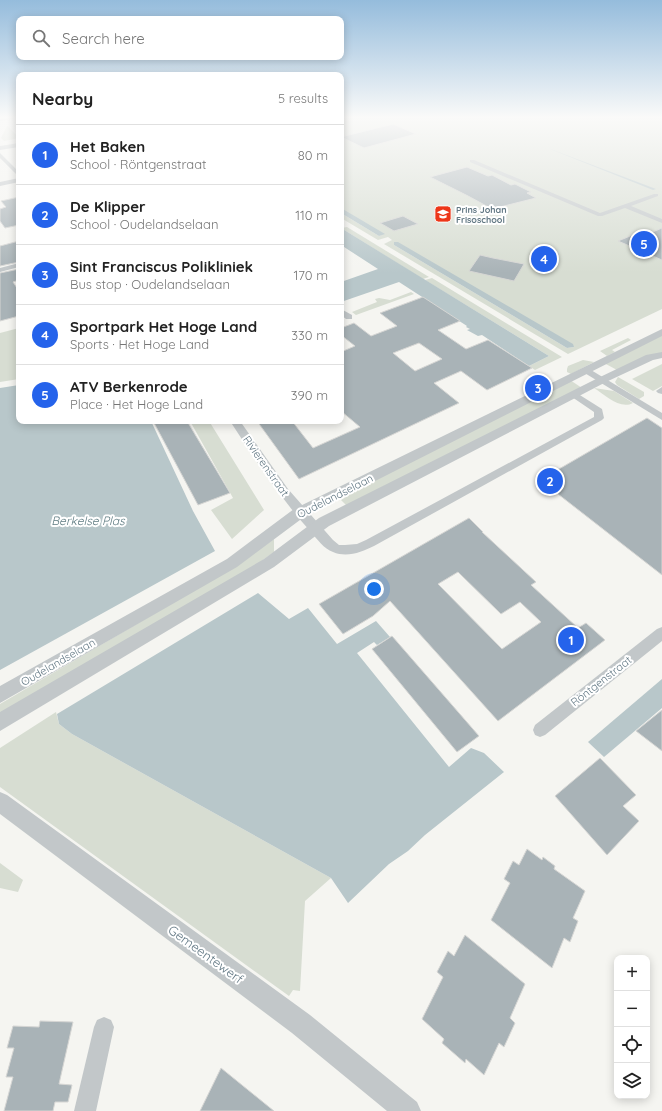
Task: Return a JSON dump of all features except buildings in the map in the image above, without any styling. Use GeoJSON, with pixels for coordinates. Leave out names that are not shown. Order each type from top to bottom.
{"type":"FeatureCollection","features":[{"type":"Feature","properties":{"kind":"street"},"geometry":{"type":"LineString","coordinates":[[493,170],[600,215],[656,195]]}},
{"type":"Feature","properties":{"kind":"street"},"geometry":{"type":"LineString","coordinates":[[0,184],[16,181]]}},
{"type":"Feature","properties":{"kind":"street"},"geometry":{"type":"LineString","coordinates":[[625,206],[662,221]]}},
{"type":"Feature","properties":{"kind":"street"},"geometry":{"type":"LineString","coordinates":[[0,270],[16,266]]}},
{"type":"Feature","properties":{"kind":"street","name":"Oudelandselaan"},"geometry":{"type":"LineString","coordinates":[[0,695],[232,563],[256,547],[299,513],[662,332]]}},
{"type":"Feature","properties":{"kind":"street","name":"Oudelandselaan"},"geometry":{"type":"LineString","coordinates":[[0,722],[269,563],[314,528],[602,380],[650,357],[662,355]]}},
{"type":"Feature","properties":{"kind":"street"},"geometry":{"type":"LineString","coordinates":[[586,370],[662,417]]}},
{"type":"Feature","properties":{"kind":"street","name":"Oudelandselaan"},"geometry":{"type":"LineString","coordinates":[[314,528],[330,545],[337,549],[360,548],[370,543],[599,418],[599,411],[575,395]]}},
{"type":"Feature","properties":{"kind":"street","name":"Rivierenstraat"},"geometry":{"type":"LineString","coordinates":[[237,424],[299,513],[314,528]]}},
{"type":"Feature","properties":{"kind":"street","name":"Röntgenstraat"},"geometry":{"type":"LineString","coordinates":[[540,730],[662,633]]}},
{"type":"Feature","properties":{"kind":"street","name":"Gemeentewerf"},"geometry":{"type":"LineString","coordinates":[[0,802],[301,1024],[408,1111]]}},
{"type":"Feature","properties":{"kind":"street"},"geometry":{"type":"LineString","coordinates":[[85,1111],[104,1027]]}},
{"type":"Feature","properties":{"kind":"shaded area"},"geometry":{"type":"Polygon","coordinates":[[[344,170],[662,170],[662,309],[568,354],[384,244],[392,240],[388,237],[378,240],[344,220],[344,215],[379,236],[381,235],[344,212],[344,170]],[[395,243],[394,245],[567,348],[574,347],[395,243]]]}},
{"type":"Feature","properties":{"kind":"shaded area"},"geometry":{"type":"Polygon","coordinates":[[[347,227],[429,277],[423,279],[344,230],[344,228],[347,227]]]}},
{"type":"Feature","properties":{"kind":"shaded area"},"geometry":{"type":"Polygon","coordinates":[[[432,278],[562,357],[535,370],[529,366],[549,356],[425,280],[432,278]]]}},
{"type":"Feature","properties":{"kind":"shaded area"},"geometry":{"type":"Polygon","coordinates":[[[411,292],[414,294],[356,315],[352,312],[377,302],[375,299],[379,298],[390,300],[411,292]]]}},
{"type":"Feature","properties":{"kind":"shaded area"},"geometry":{"type":"Polygon","coordinates":[[[16,329],[16,379],[0,382],[0,333],[16,329]]]}},
{"type":"Feature","properties":{"kind":"shaded area"},"geometry":{"type":"Polygon","coordinates":[[[662,334],[662,353],[617,370],[604,363],[662,334]]]}},
{"type":"Feature","properties":{"kind":"shaded area"},"geometry":{"type":"Polygon","coordinates":[[[628,338],[631,340],[612,350],[615,352],[607,356],[600,351],[628,338]]]}},
{"type":"Feature","properties":{"kind":"shaded area"},"geometry":{"type":"Polygon","coordinates":[[[583,360],[594,362],[571,374],[567,372],[568,366],[583,360]]]}},
{"type":"Feature","properties":{"kind":"shaded area"},"geometry":{"type":"Polygon","coordinates":[[[662,364],[662,386],[653,391],[632,379],[662,364]]]}},
{"type":"Feature","properties":{"kind":"shaded area"},"geometry":{"type":"Polygon","coordinates":[[[618,377],[644,392],[644,396],[639,399],[617,385],[615,382],[618,377]]]}},
{"type":"Feature","properties":{"kind":"shaded area"},"geometry":{"type":"Polygon","coordinates":[[[570,380],[582,388],[347,506],[338,497],[570,380]]]}},
{"type":"Feature","properties":{"kind":"shaded area"},"geometry":{"type":"Polygon","coordinates":[[[594,388],[614,391],[633,403],[623,405],[613,401],[594,388]]]}},
{"type":"Feature","properties":{"kind":"shaded area"},"geometry":{"type":"Polygon","coordinates":[[[192,424],[211,424],[264,510],[232,539],[211,510],[233,498],[192,424]]]}},
{"type":"Feature","properties":{"kind":"shaded area"},"geometry":{"type":"Polygon","coordinates":[[[274,539],[274,552],[238,578],[0,716],[0,704],[229,570],[274,539]]]}},
{"type":"Feature","properties":{"kind":"shaded area"},"geometry":{"type":"Polygon","coordinates":[[[56,712],[59,724],[72,734],[331,878],[305,901],[300,991],[293,990],[289,996],[0,787],[0,748],[56,712]]]}},
{"type":"Feature","properties":{"kind":"shaded area"},"geometry":{"type":"Polygon","coordinates":[[[0,863],[23,880],[18,892],[0,888],[0,863]]]}},
{"type":"Feature","properties":{"kind":"water"},"geometry":{"type":"Polygon","coordinates":[[[602,170],[656,189],[653,190],[602,170]]]}},
{"type":"Feature","properties":{"kind":"water"},"geometry":{"type":"Polygon","coordinates":[[[344,210],[385,234],[379,236],[344,215],[344,210]]]}},
{"type":"Feature","properties":{"kind":"water"},"geometry":{"type":"Polygon","coordinates":[[[344,230],[549,356],[529,366],[482,335],[478,336],[467,330],[470,329],[466,327],[467,326],[399,282],[344,301],[344,281],[378,269],[344,247],[344,230]]]}},
{"type":"Feature","properties":{"kind":"water"},"geometry":{"type":"Polygon","coordinates":[[[394,242],[398,242],[573,344],[574,347],[567,348],[394,245],[394,242]]]}},
{"type":"Feature","properties":{"kind":"water","name":"Berkelse Plas"},"geometry":{"type":"Polygon","coordinates":[[[16,385],[16,424],[152,424],[193,511],[215,551],[0,670],[0,388],[16,385]]]}},
{"type":"Feature","properties":{"kind":"water"},"geometry":{"type":"Polygon","coordinates":[[[258,593],[289,619],[308,608],[337,644],[376,621],[390,637],[377,645],[374,642],[357,653],[449,767],[471,748],[484,753],[504,772],[425,835],[408,851],[389,864],[348,903],[331,878],[72,734],[59,724],[57,714],[258,593]]]}},
{"type":"Feature","properties":{"kind":"water"},"geometry":{"type":"Polygon","coordinates":[[[662,679],[662,708],[604,757],[588,742],[662,679]]]}},
{"type":"Feature","properties":{"kind":"place","name":"Prins Johan Frisoschool"},"geometry":{"type":"Point","coordinates":[443,214]}},
{"type":"Feature","properties":{"kind":"place","name":"ATV Berkenrode"},"geometry":{"type":"Point","coordinates":[644,244]}},
{"type":"Feature","properties":{"kind":"place","name":"Sportpark Het Hoge Land"},"geometry":{"type":"Point","coordinates":[544,259]}},
{"type":"Feature","properties":{"kind":"place","name":"Sint Franciscus Polikliniek"},"geometry":{"type":"Point","coordinates":[538,388]}},
{"type":"Feature","properties":{"kind":"place","name":"De Klipper"},"geometry":{"type":"Point","coordinates":[550,481]}},
{"type":"Feature","properties":{"kind":"place","name":"Het Baken"},"geometry":{"type":"Point","coordinates":[571,640]}}]}
